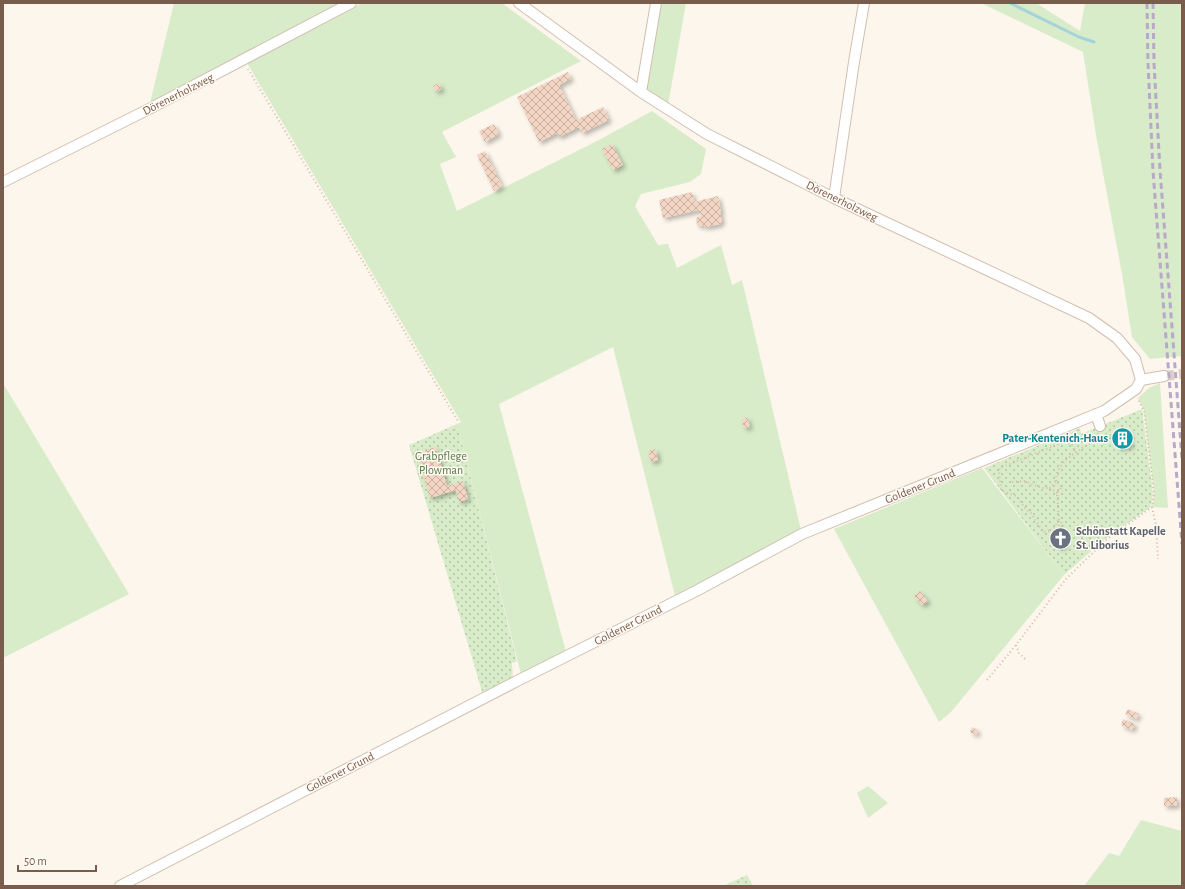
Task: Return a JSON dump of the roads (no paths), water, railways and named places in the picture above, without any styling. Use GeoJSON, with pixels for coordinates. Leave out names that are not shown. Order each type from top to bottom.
{"type":"FeatureCollection","features":[{"type":"Feature","properties":{"kind":"street","name":"Dörenerholzweg"},"geometry":{"type":"LineString","coordinates":[[3,182],[243,61],[351,3]]}},
{"type":"Feature","properties":{"kind":"street","name":"Dörenerholzweg"},"geometry":{"type":"LineString","coordinates":[[519,3],[641,92],[707,134],[834,198],[1089,318],[1117,338],[1134,359],[1141,380]]}},
{"type":"Feature","properties":{"kind":"street"},"geometry":{"type":"LineString","coordinates":[[641,92],[656,3]]}},
{"type":"Feature","properties":{"kind":"street"},"geometry":{"type":"LineString","coordinates":[[834,198],[864,3]]}},
{"type":"Feature","properties":{"kind":"street"},"geometry":{"type":"LineString","coordinates":[[1141,380],[1164,376]]}},
{"type":"Feature","properties":{"kind":"street","name":"Goldener Grund"},"geometry":{"type":"LineString","coordinates":[[120,886],[519,680],[696,591],[802,534],[1104,411],[1136,389],[1141,380]]}},
{"type":"Feature","properties":{"kind":"street"},"geometry":{"type":"LineString","coordinates":[[1096,414],[1100,426]]}},
{"type":"Feature","properties":{"kind":"waterway"},"geometry":{"type":"LineString","coordinates":[[1010,3],[1079,37],[1094,42]]}},
{"type":"Feature","properties":{"kind":"tunnel"},"geometry":{"type":"LineString","coordinates":[[1164,376],[1182,374]]}},
{"type":"Feature","properties":{"kind":"railway"},"geometry":{"type":"LineString","coordinates":[[1147,3],[1153,171],[1182,544]]}},
{"type":"Feature","properties":{"kind":"railway"},"geometry":{"type":"LineString","coordinates":[[1153,3],[1154,63],[1160,170],[1182,459]]}},
{"type":"Feature","properties":{"kind":"place","name":"Pater-Kentenich-Haus"},"geometry":{"type":"Point","coordinates":[1123,438]}},
{"type":"Feature","properties":{"kind":"place","name":"Schönstatt Kapelle St. Liborius"},"geometry":{"type":"Point","coordinates":[1060,538]}},
{"type":"Feature","properties":{"kind":"park label","name":"Grabpflege Plowman"},"geometry":{"type":"Point","coordinates":[441,463]}}]}
